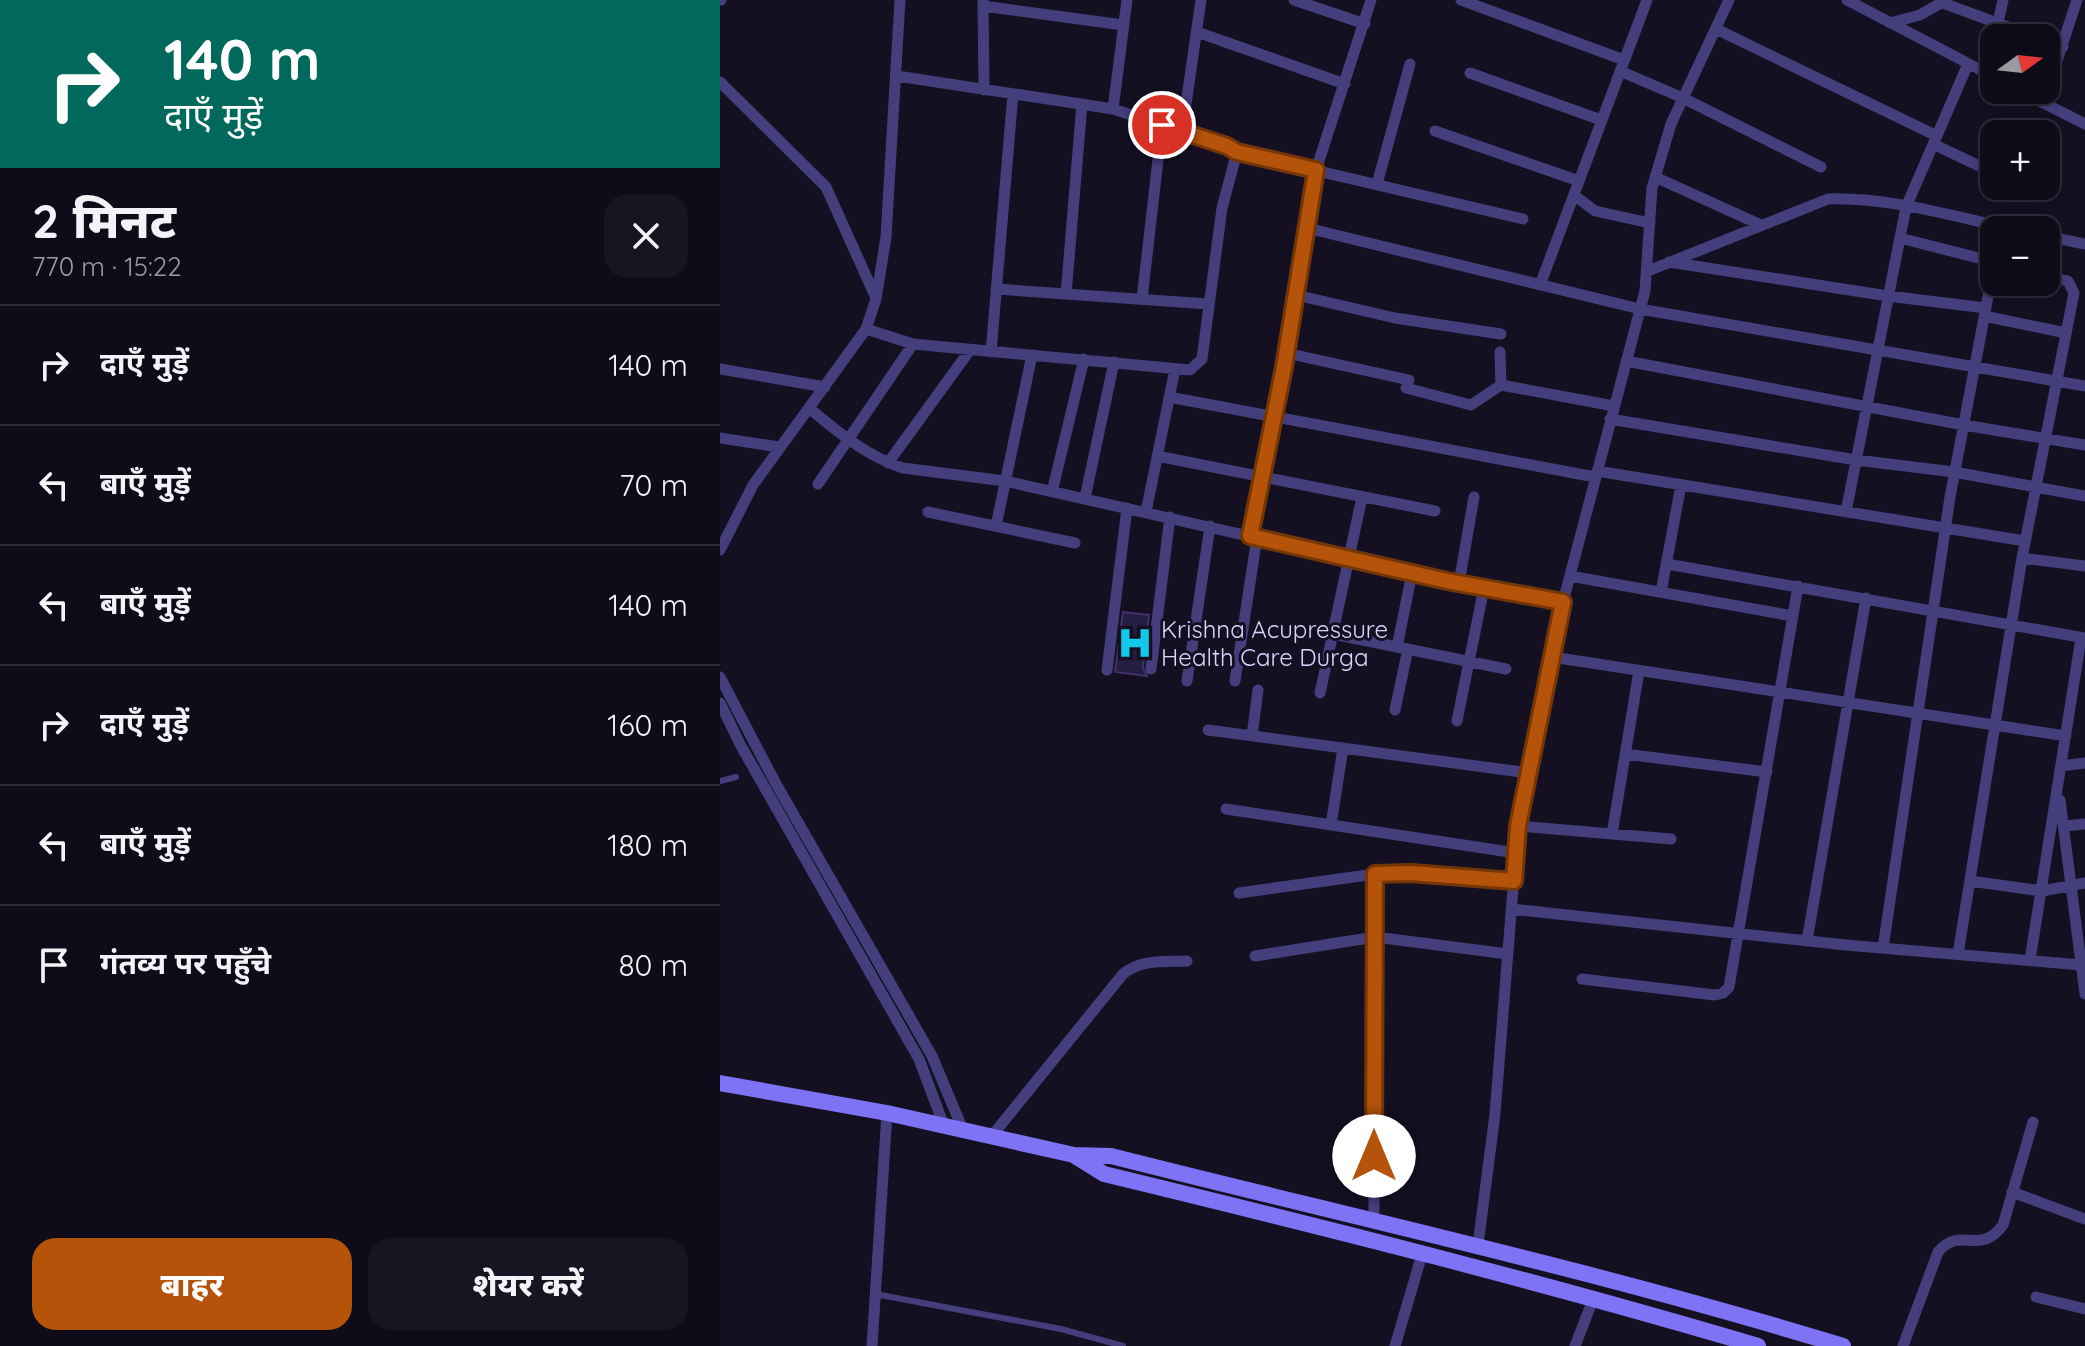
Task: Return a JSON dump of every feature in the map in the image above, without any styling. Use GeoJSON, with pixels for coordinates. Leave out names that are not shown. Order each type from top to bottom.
{"type":"FeatureCollection","features":[{"type":"Feature","properties":{"kind":"main road"},"geometry":{"type":"LineString","coordinates":[[720,1083],[887,1113],[1074,1155],[1111,1156],[1478,1245],[1749,1317],[1843,1346]]}},
{"type":"Feature","properties":{"kind":"main road"},"geometry":{"type":"LineString","coordinates":[[1074,1155],[1104,1174],[1423,1251],[1758,1346]]}},
{"type":"Feature","properties":{"kind":"street"},"geometry":{"type":"LineString","coordinates":[[720,550],[753,485],[866,329],[876,299],[886,237],[900,0]]}},
{"type":"Feature","properties":{"kind":"street"},"geometry":{"type":"LineString","coordinates":[[1040,13],[1042,0]]}},
{"type":"Feature","properties":{"kind":"street"},"geometry":{"type":"LineString","coordinates":[[1113,109],[1127,0]]}},
{"type":"Feature","properties":{"kind":"street"},"geometry":{"type":"LineString","coordinates":[[1182,132],[1201,0]]}},
{"type":"Feature","properties":{"kind":"street"},"geometry":{"type":"LineString","coordinates":[[1294,0],[1365,24]]}},
{"type":"Feature","properties":{"kind":"street"},"geometry":{"type":"LineString","coordinates":[[1235,681],[1262,478],[1316,170],[1371,0]]}},
{"type":"Feature","properties":{"kind":"street"},"geometry":{"type":"LineString","coordinates":[[1461,0],[1622,66],[1821,167]]}},
{"type":"Feature","properties":{"kind":"street"},"geometry":{"type":"LineString","coordinates":[[1540,285],[1647,0]]}},
{"type":"Feature","properties":{"kind":"street"},"geometry":{"type":"LineString","coordinates":[[1478,1245],[1495,1114],[1518,826],[1563,602],[1640,309],[1648,271],[1655,177],[1671,124],[1729,0]]}},
{"type":"Feature","properties":{"kind":"street"},"geometry":{"type":"LineString","coordinates":[[1847,0],[1980,70]]}},
{"type":"Feature","properties":{"kind":"street"},"geometry":{"type":"LineString","coordinates":[[1890,23],[1920,15],[1945,2],[1998,23],[2003,0]]}},
{"type":"Feature","properties":{"kind":"street"},"geometry":{"type":"LineString","coordinates":[[2060,55],[2080,2]]}},
{"type":"Feature","properties":{"kind":"street"},"geometry":{"type":"LineString","coordinates":[[984,90],[983,3],[1123,25]]}},
{"type":"Feature","properties":{"kind":"street"},"geometry":{"type":"LineString","coordinates":[[1716,29],[1980,165]]}},
{"type":"Feature","properties":{"kind":"street"},"geometry":{"type":"LineString","coordinates":[[1197,32],[1345,84]]}},
{"type":"Feature","properties":{"kind":"street"},"geometry":{"type":"LineString","coordinates":[[1377,184],[1410,64]]}},
{"type":"Feature","properties":{"kind":"street"},"geometry":{"type":"LineString","coordinates":[[1846,512],[1906,207],[1968,64]]}},
{"type":"Feature","properties":{"kind":"street"},"geometry":{"type":"LineString","coordinates":[[1470,73],[1601,120]]}},
{"type":"Feature","properties":{"kind":"street"},"geometry":{"type":"LineString","coordinates":[[897,76],[1113,109],[1237,152],[1523,219]]}},
{"type":"Feature","properties":{"kind":"street"},"geometry":{"type":"LineString","coordinates":[[720,82],[826,187],[876,299]]}},
{"type":"Feature","properties":{"kind":"street"},"geometry":{"type":"LineString","coordinates":[[991,352],[1013,94]]}},
{"type":"Feature","properties":{"kind":"street"},"geometry":{"type":"LineString","coordinates":[[1066,294],[1082,104]]}},
{"type":"Feature","properties":{"kind":"street"},"geometry":{"type":"LineString","coordinates":[[2045,104],[2085,124]]}},
{"type":"Feature","properties":{"kind":"street"},"geometry":{"type":"LineString","coordinates":[[1142,299],[1162,125]]}},
{"type":"Feature","properties":{"kind":"street"},"geometry":{"type":"LineString","coordinates":[[1435,131],[1579,181]]}},
{"type":"Feature","properties":{"kind":"street"},"geometry":{"type":"LineString","coordinates":[[866,329],[913,344],[1190,370],[1202,359],[1222,208],[1237,152]]}},
{"type":"Feature","properties":{"kind":"street"},"geometry":{"type":"LineString","coordinates":[[1655,177],[1761,225]]}},
{"type":"Feature","properties":{"kind":"street"},"geometry":{"type":"LineString","coordinates":[[1574,195],[1595,211],[1650,223]]}},
{"type":"Feature","properties":{"kind":"street"},"geometry":{"type":"LineString","coordinates":[[1648,271],[1828,199],[1906,207],[1980,224]]}},
{"type":"Feature","properties":{"kind":"street"},"geometry":{"type":"LineString","coordinates":[[1307,228],[1640,309],[2085,386]]}},
{"type":"Feature","properties":{"kind":"street"},"geometry":{"type":"LineString","coordinates":[[1900,238],[1980,260]]}},
{"type":"Feature","properties":{"kind":"street"},"geometry":{"type":"LineString","coordinates":[[2060,239],[2085,244]]}},
{"type":"Feature","properties":{"kind":"street"},"geometry":{"type":"LineString","coordinates":[[1669,262],[1985,312],[2066,333]]}},
{"type":"Feature","properties":{"kind":"street"},"geometry":{"type":"LineString","coordinates":[[1958,954],[2025,541],[2066,333],[2079,294],[2068,281],[2060,279]]}},
{"type":"Feature","properties":{"kind":"street"},"geometry":{"type":"LineString","coordinates":[[996,289],[1208,304]]}},
{"type":"Feature","properties":{"kind":"street"},"geometry":{"type":"LineString","coordinates":[[1296,295],[1395,318],[1501,334]]}},
{"type":"Feature","properties":{"kind":"street"},"geometry":{"type":"LineString","coordinates":[[1883,948],[1954,472],[1988,296]]}},
{"type":"Feature","properties":{"kind":"street"},"geometry":{"type":"LineString","coordinates":[[818,484],[913,344]]}},
{"type":"Feature","properties":{"kind":"street"},"geometry":{"type":"LineString","coordinates":[[888,463],[970,350]]}},
{"type":"Feature","properties":{"kind":"street"},"geometry":{"type":"LineString","coordinates":[[1500,352],[1501,385]]}},
{"type":"Feature","properties":{"kind":"street"},"geometry":{"type":"LineString","coordinates":[[1286,353],[1408,384],[1471,405],[1501,385],[1614,406]]}},
{"type":"Feature","properties":{"kind":"street"},"geometry":{"type":"LineString","coordinates":[[996,526],[1032,355]]}},
{"type":"Feature","properties":{"kind":"street"},"geometry":{"type":"LineString","coordinates":[[1052,492],[1084,359]]}},
{"type":"Feature","properties":{"kind":"street"},"geometry":{"type":"LineString","coordinates":[[1626,361],[2085,445]]}},
{"type":"Feature","properties":{"kind":"street"},"geometry":{"type":"LineString","coordinates":[[1085,498],[1114,362]]}},
{"type":"Feature","properties":{"kind":"street"},"geometry":{"type":"LineString","coordinates":[[720,369],[825,387]]}},
{"type":"Feature","properties":{"kind":"street"},"geometry":{"type":"LineString","coordinates":[[1146,512],[1175,369]]}},
{"type":"Feature","properties":{"kind":"street"},"geometry":{"type":"LineString","coordinates":[[1169,397],[1596,474],[2025,541]]}},
{"type":"Feature","properties":{"kind":"street"},"geometry":{"type":"LineString","coordinates":[[809,408],[848,440],[903,468],[1005,481],[1412,573],[1563,602]]}},
{"type":"Feature","properties":{"kind":"street"},"geometry":{"type":"LineString","coordinates":[[1610,419],[1856,460],[1954,472],[2085,496]]}},
{"type":"Feature","properties":{"kind":"street"},"geometry":{"type":"LineString","coordinates":[[720,438],[779,447]]}},
{"type":"Feature","properties":{"kind":"street"},"geometry":{"type":"LineString","coordinates":[[1157,456],[1435,511]]}},
{"type":"Feature","properties":{"kind":"street"},"geometry":{"type":"LineString","coordinates":[[1661,592],[1681,485]]}},
{"type":"Feature","properties":{"kind":"street"},"geometry":{"type":"LineString","coordinates":[[1320,693],[1362,497]]}},
{"type":"Feature","properties":{"kind":"street"},"geometry":{"type":"LineString","coordinates":[[1459,583],[1474,497]]}},
{"type":"Feature","properties":{"kind":"street"},"geometry":{"type":"LineString","coordinates":[[1107,670],[1127,508]]}},
{"type":"Feature","properties":{"kind":"street"},"geometry":{"type":"LineString","coordinates":[[928,512],[1075,543]]}},
{"type":"Feature","properties":{"kind":"street"},"geometry":{"type":"LineString","coordinates":[[1151,669],[1170,517]]}},
{"type":"Feature","properties":{"kind":"street"},"geometry":{"type":"LineString","coordinates":[[1187,681],[1210,526]]}},
{"type":"Feature","properties":{"kind":"street"},"geometry":{"type":"LineString","coordinates":[[2022,558],[2085,566]]}},
{"type":"Feature","properties":{"kind":"street"},"geometry":{"type":"LineString","coordinates":[[1667,564],[2083,638],[2030,960]]}},
{"type":"Feature","properties":{"kind":"street"},"geometry":{"type":"LineString","coordinates":[[1395,710],[1412,573]]}},
{"type":"Feature","properties":{"kind":"street"},"geometry":{"type":"LineString","coordinates":[[1570,576],[1793,616]]}},
{"type":"Feature","properties":{"kind":"street"},"geometry":{"type":"LineString","coordinates":[[1582,979],[1715,995],[1729,987],[1798,586]]}},
{"type":"Feature","properties":{"kind":"street"},"geometry":{"type":"LineString","coordinates":[[1457,721],[1484,588]]}},
{"type":"Feature","properties":{"kind":"street"},"geometry":{"type":"LineString","coordinates":[[1807,941],[1866,598]]}},
{"type":"Feature","properties":{"kind":"street"},"geometry":{"type":"LineString","coordinates":[[1333,634],[1506,669]]}},
{"type":"Feature","properties":{"kind":"street"},"geometry":{"type":"LineString","coordinates":[[1552,657],[2066,736]]}},
{"type":"Feature","properties":{"kind":"street"},"geometry":{"type":"LineString","coordinates":[[1612,834],[1639,671]]}},
{"type":"Feature","properties":{"kind":"street"},"geometry":{"type":"LineString","coordinates":[[720,677],[775,782],[932,1056],[963,1130]]}},
{"type":"Feature","properties":{"kind":"street"},"geometry":{"type":"LineString","coordinates":[[1252,736],[1258,690]]}},
{"type":"Feature","properties":{"kind":"street"},"geometry":{"type":"LineString","coordinates":[[720,703],[741,746],[919,1059],[944,1126]]}},
{"type":"Feature","properties":{"kind":"street"},"geometry":{"type":"LineString","coordinates":[[1208,730],[1529,773]]}},
{"type":"Feature","properties":{"kind":"street"},"geometry":{"type":"LineString","coordinates":[[1331,825],[1343,748]]}},
{"type":"Feature","properties":{"kind":"street"},"geometry":{"type":"LineString","coordinates":[[1625,754],[1767,772]]}},
{"type":"Feature","properties":{"kind":"street"},"geometry":{"type":"LineString","coordinates":[[2061,766],[2085,763]]}},
{"type":"Feature","properties":{"kind":"street"},"geometry":{"type":"LineString","coordinates":[[2058,785],[2071,885],[2081,927],[2081,965],[2085,987]]}},
{"type":"Feature","properties":{"kind":"street"},"geometry":{"type":"LineString","coordinates":[[1226,809],[1516,853]]}},
{"type":"Feature","properties":{"kind":"street"},"geometry":{"type":"LineString","coordinates":[[2064,826],[2085,824]]}},
{"type":"Feature","properties":{"kind":"street"},"geometry":{"type":"LineString","coordinates":[[1518,826],[1671,839]]}},
{"type":"Feature","properties":{"kind":"street"},"geometry":{"type":"LineString","coordinates":[[1239,893],[1375,874],[1411,873],[1514,881]]}},
{"type":"Feature","properties":{"kind":"street"},"geometry":{"type":"LineString","coordinates":[[1374,1219],[1375,874]]}},
{"type":"Feature","properties":{"kind":"street"},"geometry":{"type":"LineString","coordinates":[[1970,881],[2042,891],[2085,883]]}},
{"type":"Feature","properties":{"kind":"street"},"geometry":{"type":"LineString","coordinates":[[1511,909],[1807,941],[2081,965]]}},
{"type":"Feature","properties":{"kind":"street"},"geometry":{"type":"LineString","coordinates":[[1255,956],[1375,937],[1508,954]]}},
{"type":"Feature","properties":{"kind":"street"},"geometry":{"type":"LineString","coordinates":[[991,1137],[1123,974],[1134,965],[1143,963],[1187,961]]}},
{"type":"Feature","properties":{"kind":"street"},"geometry":{"type":"LineString","coordinates":[[872,1346],[887,1113]]}},
{"type":"Feature","properties":{"kind":"street"},"geometry":{"type":"LineString","coordinates":[[1903,1346],[1938,1252],[1955,1239],[1982,1241],[1994,1237],[2003,1225],[2033,1122]]}},
{"type":"Feature","properties":{"kind":"street"},"geometry":{"type":"LineString","coordinates":[[2012,1192],[2085,1219]]}},
{"type":"Feature","properties":{"kind":"street"},"geometry":{"type":"LineString","coordinates":[[1395,1346],[1423,1251]]}},
{"type":"Feature","properties":{"kind":"street"},"geometry":{"type":"LineString","coordinates":[[1575,1346],[1594,1297]]}},
{"type":"Feature","properties":{"kind":"street"},"geometry":{"type":"LineString","coordinates":[[2036,1297],[2085,1309]]}},
{"type":"Feature","properties":{"kind":"lane"},"geometry":{"type":"LineString","coordinates":[[720,781],[736,777]]}},
{"type":"Feature","properties":{"kind":"lane"},"geometry":{"type":"LineString","coordinates":[[875,1294],[1061,1329],[1123,1346]]}},
{"type":"Feature","properties":{"kind":"building"},"geometry":{"type":"Polygon","coordinates":[[[1123,612],[1149,615],[1143,668],[1147,676],[1115,672],[1123,612]]]}},
{"type":"Feature","properties":{"kind":"place","name":"Krishna Acupressure Health Care Durga"},"geometry":{"type":"Point","coordinates":[1135,643]}},
{"type":"Feature","properties":{"kind":"route"},"geometry":{"type":"LineString","coordinates":[[1162,125],[1237,152],[1316,170],[1284,367],[1250,536],[1447,581],[1563,602],[1518,826],[1514,881],[1411,873],[1375,874],[1374,1156]]}}]}
